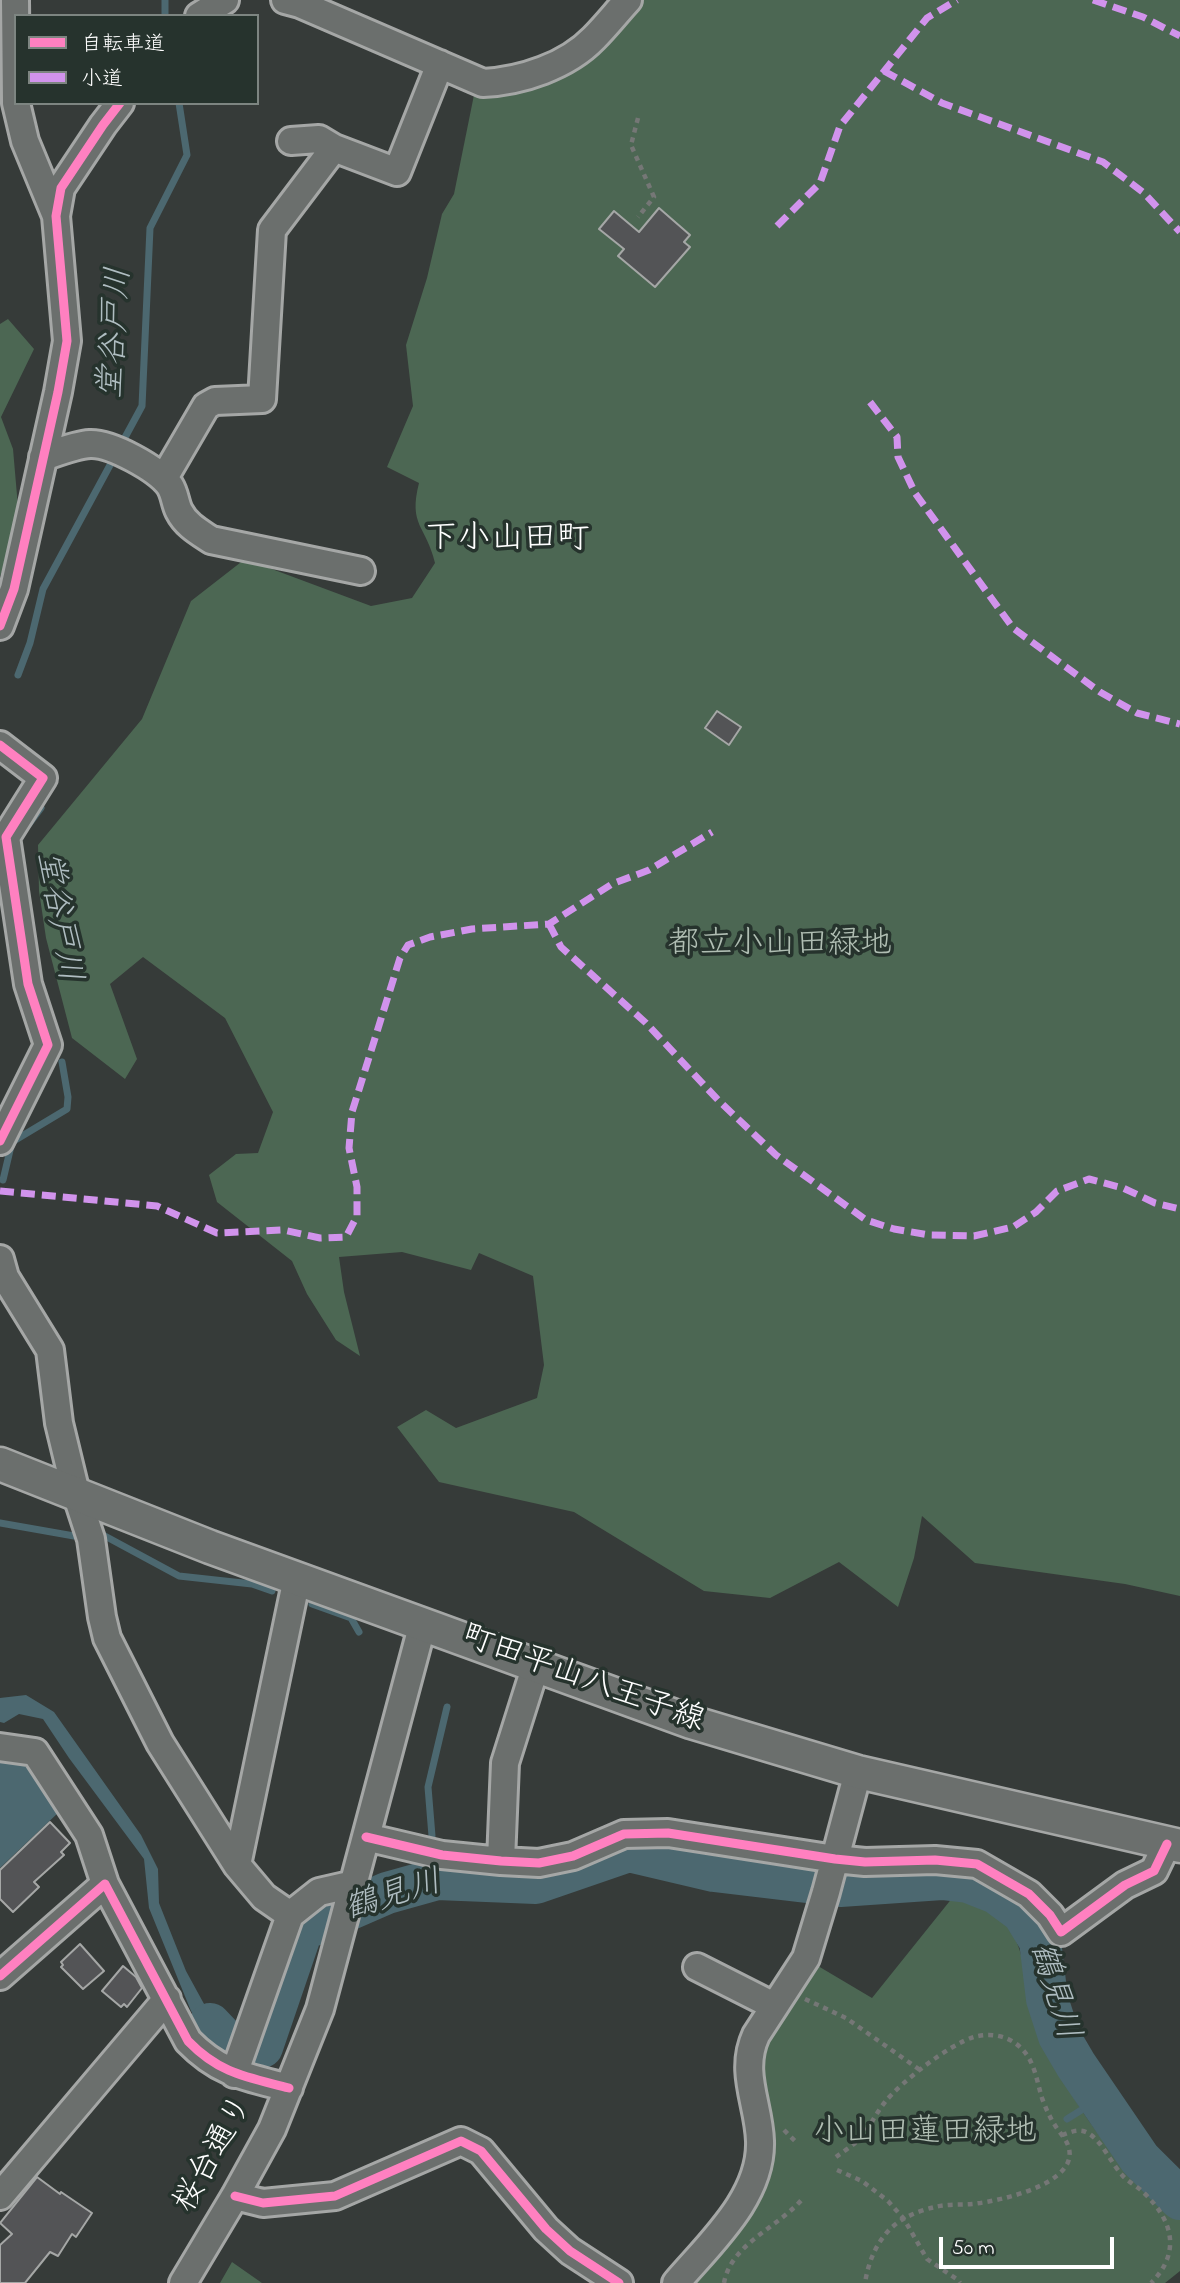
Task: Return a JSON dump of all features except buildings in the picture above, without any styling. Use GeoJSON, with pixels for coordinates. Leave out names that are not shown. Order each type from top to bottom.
{"type":"FeatureCollection","features":[{"type":"Feature","properties":{"kind":"main road","name":"町田平山八王子線"},"geometry":{"type":"LineString","coordinates":[[0,1464],[210,1547],[691,1722],[858,1772],[1173,1845]]}},
{"type":"Feature","properties":{"kind":"street"},"geometry":{"type":"LineString","coordinates":[[202,14],[225,0]]}},
{"type":"Feature","properties":{"kind":"street"},"geometry":{"type":"LineString","coordinates":[[285,0],[483,83],[508,82],[579,51],[628,0]]}},
{"type":"Feature","properties":{"kind":"street"},"geometry":{"type":"LineString","coordinates":[[291,141],[319,139],[334,148],[397,172],[440,64]]}},
{"type":"Feature","properties":{"kind":"street"},"geometry":{"type":"LineString","coordinates":[[17,105],[25,141],[56,216]]}},
{"type":"Feature","properties":{"kind":"street"},"geometry":{"type":"LineString","coordinates":[[0,626],[14,589],[67,341],[56,216],[61,188],[118,105]]}},
{"type":"Feature","properties":{"kind":"street"},"geometry":{"type":"LineString","coordinates":[[164,478],[206,406],[215,401],[262,399],[272,230],[334,148]]}},
{"type":"Feature","properties":{"kind":"street"},"geometry":{"type":"LineString","coordinates":[[43,457],[90,444],[98,445],[130,457],[164,478],[172,489],[180,512],[191,527],[211,540],[361,571]]}},
{"type":"Feature","properties":{"kind":"street"},"geometry":{"type":"LineString","coordinates":[[0,745],[43,778],[6,837],[28,984],[48,1045],[0,1141]]}},
{"type":"Feature","properties":{"kind":"street"},"geometry":{"type":"LineString","coordinates":[[0,1259],[5,1277],[50,1350],[59,1423],[76,1493],[91,1539],[107,1638],[160,1743],[237,1865],[264,1897],[290,1915]]}},
{"type":"Feature","properties":{"kind":"street"},"geometry":{"type":"LineString","coordinates":[[237,1865],[297,1578]]}},
{"type":"Feature","properties":{"kind":"street"},"geometry":{"type":"LineString","coordinates":[[240,2057],[290,1915],[319,1892],[353,1886],[423,1623]]}},
{"type":"Feature","properties":{"kind":"street"},"geometry":{"type":"LineString","coordinates":[[501,1861],[505,1763],[536,1665]]}},
{"type":"Feature","properties":{"kind":"street"},"geometry":{"type":"LineString","coordinates":[[0,1747],[35,1752],[89,1835],[105,1884],[188,2041],[206,2060],[240,2057],[289,2088]]}},
{"type":"Feature","properties":{"kind":"street"},"geometry":{"type":"LineString","coordinates":[[676,2283],[731,2217],[750,2189],[759,2158],[760,2141],[748,2077],[750,2047],[755,2035],[806,1958],[858,1772]]}},
{"type":"Feature","properties":{"kind":"street"},"geometry":{"type":"LineString","coordinates":[[366,1837],[443,1855],[539,1863],[573,1856],[624,1834],[668,1833],[831,1873],[865,1862],[935,1860],[977,1864],[1029,1894],[1050,1915],[1061,1931],[1125,1885],[1154,1871],[1173,1845]]}},
{"type":"Feature","properties":{"kind":"street"},"geometry":{"type":"LineString","coordinates":[[0,1976],[105,1884]]}},
{"type":"Feature","properties":{"kind":"street","name":"桜台通り"},"geometry":{"type":"LineString","coordinates":[[183,2283],[272,2129],[320,2009],[353,1886]]}},
{"type":"Feature","properties":{"kind":"street"},"geometry":{"type":"LineString","coordinates":[[697,1966],[780,1998]]}},
{"type":"Feature","properties":{"kind":"street"},"geometry":{"type":"LineString","coordinates":[[0,2196],[167,1999]]}},
{"type":"Feature","properties":{"kind":"street"},"geometry":{"type":"LineString","coordinates":[[235,2196],[263,2203],[335,2196],[461,2141],[481,2151],[546,2229],[562,2244],[619,2283]]}},
{"type":"Feature","properties":{"kind":"path"},"geometry":{"type":"LineString","coordinates":[[638,118],[631,145],[654,197],[638,217]]}},
{"type":"Feature","properties":{"kind":"path"},"geometry":{"type":"LineString","coordinates":[[780,1998],[846,2018],[920,2070]]}},
{"type":"Feature","properties":{"kind":"path"},"geometry":{"type":"LineString","coordinates":[[836,2157],[860,2139],[886,2102],[920,2070],[973,2037],[993,2035],[1011,2039],[1025,2051],[1037,2076],[1042,2099],[1052,2122],[1071,2152],[1068,2165],[1050,2182],[1010,2196],[975,2204],[937,2206],[905,2220],[883,2238],[871,2256],[865,2283]]}},
{"type":"Feature","properties":{"kind":"path"},"geometry":{"type":"LineString","coordinates":[[1062,2135],[1085,2131],[1094,2137],[1112,2165],[1161,2210],[1176,2232]]}},
{"type":"Feature","properties":{"kind":"path"},"geometry":{"type":"LineString","coordinates":[[837,2170],[862,2181],[888,2201],[905,2220],[927,2259],[960,2283]]}},
{"type":"Feature","properties":{"kind":"path"},"geometry":{"type":"LineString","coordinates":[[724,2283],[725,2275],[736,2255],[786,2216],[804,2197]]}},
{"type":"Feature","properties":{"kind":"path"},"geometry":{"type":"LineString","coordinates":[[1151,2283],[1169,2270],[1174,2262]]}},
{"type":"Feature","properties":{"kind":"green space","name":"都立小山田緑地"},"geometry":{"type":"Polygon","coordinates":[[[640,0],[1180,0],[1180,1596],[1125,1584],[975,1563],[922,1516],[914,1558],[898,1607],[839,1562],[770,1598],[704,1591],[574,1512],[439,1482],[397,1427],[426,1410],[456,1428],[537,1398],[544,1365],[533,1276],[479,1253],[471,1270],[402,1252],[339,1257],[344,1292],[360,1356],[336,1340],[307,1294],[292,1261],[217,1202],[209,1175],[236,1154],[258,1153],[273,1112],[225,1018],[143,957],[110,984],[137,1059],[125,1079],[72,1038],[46,938],[39,891],[38,845],[142,719],[191,601],[245,559],[371,606],[412,598],[435,563],[417,517],[416,497],[419,483],[387,467],[413,406],[406,345],[427,278],[442,214],[454,194],[475,90],[507,90],[640,0]]]}},
{"type":"Feature","properties":{"kind":"green space"},"geometry":{"type":"Polygon","coordinates":[[[8,319],[34,349],[1,417],[13,449],[20,530],[0,576],[0,324],[8,319]]]}},
{"type":"Feature","properties":{"kind":"green space","name":"小山田蓮田緑地"},"geometry":{"type":"Polygon","coordinates":[[[953,1897],[985,1908],[1000,1918],[1011,1931],[1023,1961],[1033,2014],[1057,2069],[1092,2125],[1113,2152],[1157,2198],[1180,2215],[1180,2271],[1165,2283],[690,2283],[739,2225],[760,2052],[813,1963],[872,1998],[953,1897]]]}},
{"type":"Feature","properties":{"kind":"green space"},"geometry":{"type":"Polygon","coordinates":[[[232,2262],[262,2283],[220,2283],[232,2262]]]}},
{"type":"Feature","properties":{"kind":"water"},"geometry":{"type":"Polygon","coordinates":[[[26,1695],[54,1712],[141,1835],[158,1869],[159,1903],[186,1971],[215,2024],[232,2037],[256,2045],[252,2060],[225,2053],[211,2042],[191,2011],[149,1908],[144,1859],[43,1719],[19,1714],[4,1723],[0,1722],[0,1698],[26,1695]]]}},
{"type":"Feature","properties":{"kind":"water"},"geometry":{"type":"Polygon","coordinates":[[[0,1759],[25,1762],[59,1812],[0,1868],[0,1759]]]}},
{"type":"Feature","properties":{"kind":"waterway","name":"堂谷戸川"},"geometry":{"type":"LineString","coordinates":[[165,0],[165,14]]}},
{"type":"Feature","properties":{"kind":"waterway","name":"堂谷戸川"},"geometry":{"type":"LineString","coordinates":[[18,675],[30,643],[43,589],[142,406],[150,228],[187,155],[179,105]]}},
{"type":"Feature","properties":{"kind":"waterway","name":"堂谷戸川"},"geometry":{"type":"LineString","coordinates":[[29,824],[41,808]]}},
{"type":"Feature","properties":{"kind":"waterway","name":"堂谷戸川"},"geometry":{"type":"LineString","coordinates":[[3,1180],[12,1142],[67,1109],[68,1097],[62,1062]]}},
{"type":"Feature","properties":{"kind":"waterway"},"geometry":{"type":"LineString","coordinates":[[0,1523],[81,1536]]}},
{"type":"Feature","properties":{"kind":"waterway","name":"堂谷戸川"},"geometry":{"type":"LineString","coordinates":[[101,1531],[103,1535],[179,1576],[252,1584],[272,1591]]}},
{"type":"Feature","properties":{"kind":"waterway","name":"堂谷戸川"},"geometry":{"type":"LineString","coordinates":[[312,1604],[351,1618],[359,1632]]}},
{"type":"Feature","properties":{"kind":"waterway","name":"堂谷戸川"},"geometry":{"type":"LineString","coordinates":[[432,1836],[428,1787],[447,1707]]}},
{"type":"Feature","properties":{"kind":"waterway","name":"鶴見川"},"geometry":{"type":"LineString","coordinates":[[210,2024],[230,2045],[252,2052],[262,2047],[302,1930],[387,1893],[437,1879],[536,1883],[629,1851],[714,1871],[840,1886],[942,1879],[968,1882],[996,1893],[1023,1913],[1040,1941],[1047,1999],[1059,2036],[1140,2159],[1180,2199]]}},
{"type":"Feature","properties":{"kind":"waterway","name":"堂谷戸川"},"geometry":{"type":"LineString","coordinates":[[436,1869],[437,1879]]}},
{"type":"Feature","properties":{"kind":"waterway"},"geometry":{"type":"LineString","coordinates":[[1067,2119],[1099,2099]]}},
{"type":"Feature","properties":{"kind":"marked path"},"geometry":{"type":"LineString","coordinates":[[777,226],[820,183],[840,126],[927,18],[957,0]]}},
{"type":"Feature","properties":{"kind":"marked path"},"geometry":{"type":"LineString","coordinates":[[1093,0],[1143,17],[1180,36]]}},
{"type":"Feature","properties":{"kind":"marked path"},"geometry":{"type":"LineString","coordinates":[[884,71],[942,103],[1103,162],[1144,193],[1180,232]]}},
{"type":"Feature","properties":{"kind":"marked path"},"geometry":{"type":"LineString","coordinates":[[870,402],[897,437],[898,457],[915,493],[1013,628],[1100,692],[1137,713],[1180,724]]}},
{"type":"Feature","properties":{"kind":"marked path"},"geometry":{"type":"LineString","coordinates":[[0,1191],[157,1206],[217,1233],[283,1230],[320,1238],[346,1237],[357,1216],[357,1187],[349,1148],[352,1112],[400,958],[408,945],[430,937],[472,929],[549,924],[612,884],[649,870],[712,832]]}},
{"type":"Feature","properties":{"kind":"marked path"},"geometry":{"type":"LineString","coordinates":[[549,924],[561,947],[646,1023],[718,1100],[776,1155],[866,1220],[894,1229],[929,1235],[974,1236],[1013,1227],[1036,1212],[1057,1191],[1089,1179],[1123,1188],[1155,1203],[1180,1209]]}},
{"type":"Feature","properties":{"kind":"cycle path"},"geometry":{"type":"LineString","coordinates":[[0,626],[14,589],[67,341],[56,216],[61,188],[118,105]]}},
{"type":"Feature","properties":{"kind":"cycle path"},"geometry":{"type":"LineString","coordinates":[[0,745],[43,778],[6,837],[28,984],[48,1045],[0,1141]]}},
{"type":"Feature","properties":{"kind":"cycle path"},"geometry":{"type":"LineString","coordinates":[[366,1837],[442,1855],[539,1863],[573,1856],[624,1834],[668,1833],[835,1859],[865,1862],[935,1860],[977,1864],[1029,1894],[1050,1915],[1061,1932],[1125,1885],[1154,1871],[1167,1844]]}},
{"type":"Feature","properties":{"kind":"cycle path"},"geometry":{"type":"LineString","coordinates":[[0,1976],[105,1884],[188,2041],[211,2061],[235,2073],[289,2088]]}},
{"type":"Feature","properties":{"kind":"cycle path"},"geometry":{"type":"LineString","coordinates":[[235,2196],[263,2203],[335,2196],[461,2141],[481,2151],[546,2229],[570,2251],[619,2283]]}},
{"type":"Feature","properties":{"kind":"district","name":"下小山田町"},"geometry":{"type":"Point","coordinates":[507,542]}}]}
